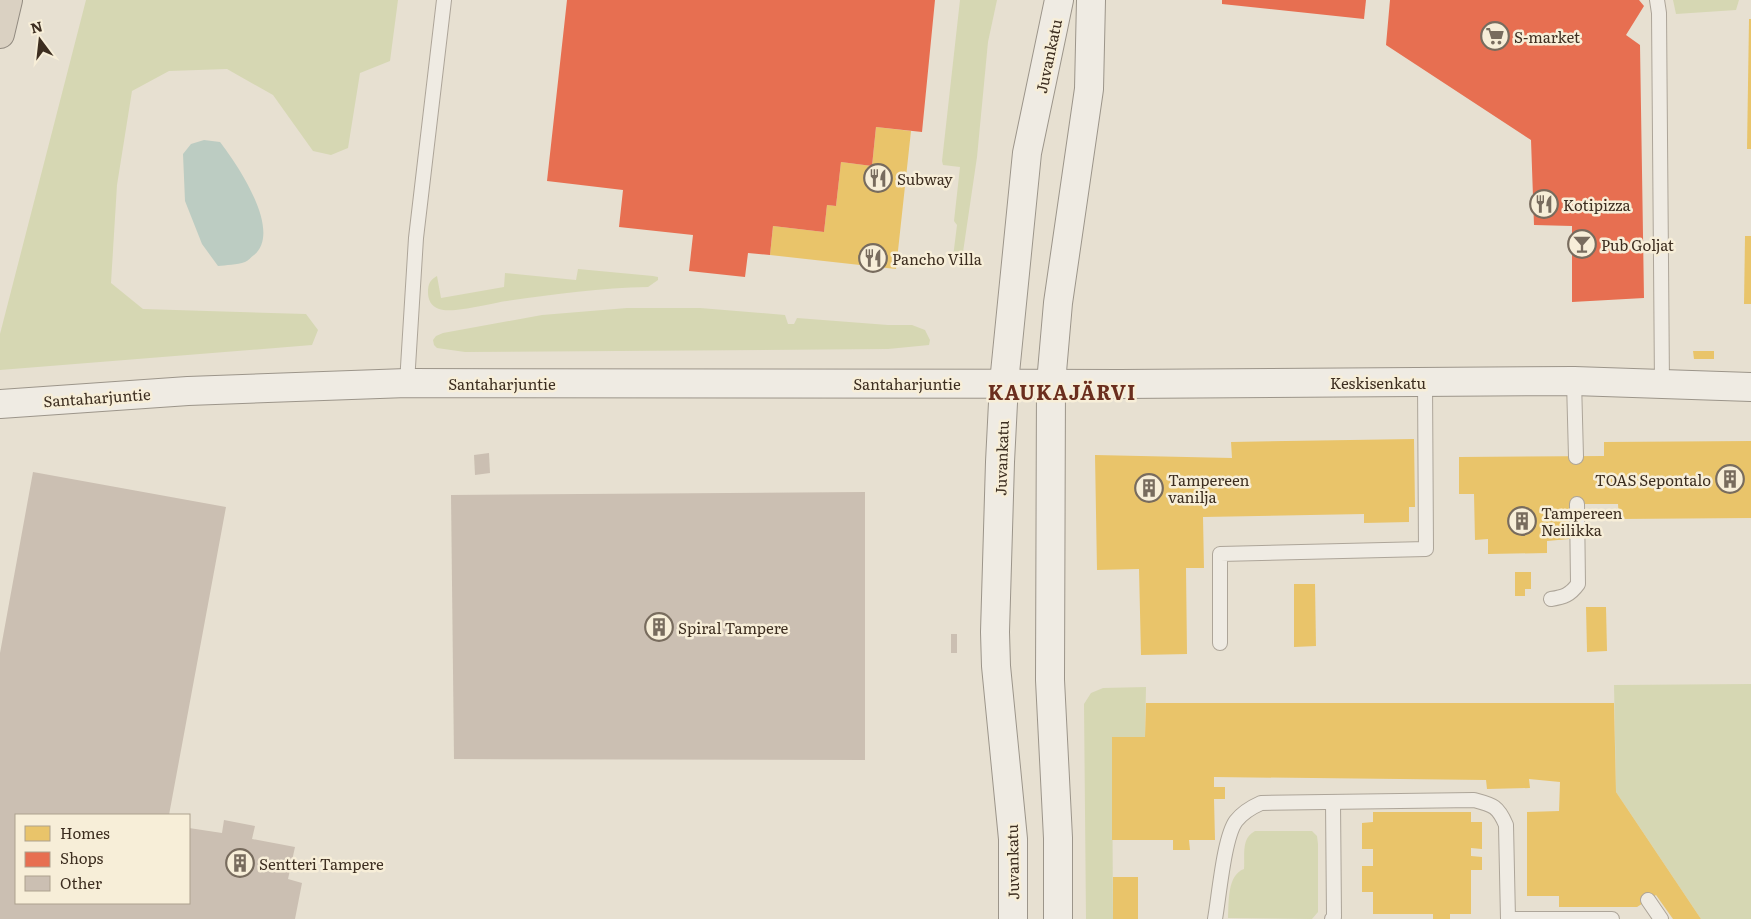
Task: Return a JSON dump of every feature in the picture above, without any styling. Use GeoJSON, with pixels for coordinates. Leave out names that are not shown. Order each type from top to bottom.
{"type":"FeatureCollection","features":[{"type":"Feature","properties":{"kind":"highway"},"geometry":{"type":"LineString","coordinates":[[0,34],[8,0]]}},
{"type":"Feature","properties":{"kind":"main road","name":"Juvankatu"},"geometry":{"type":"LineString","coordinates":[[1013,919],[1014,839],[996,666],[995,632],[1004,383],[1027,153],[1060,0]]}},
{"type":"Feature","properties":{"kind":"main road"},"geometry":{"type":"LineString","coordinates":[[1058,919],[1058,838],[1050,680],[1051,383],[1058,303],[1089,89],[1092,0]]}},
{"type":"Feature","properties":{"kind":"main road","name":"Keskisenkatu"},"geometry":{"type":"LineString","coordinates":[[1004,383],[1574,381],[1751,387]]}},
{"type":"Feature","properties":{"kind":"main road","name":"Santaharjuntie"},"geometry":{"type":"LineString","coordinates":[[0,404],[188,391],[407,383],[1004,383]]}},
{"type":"Feature","properties":{"kind":"lane"},"geometry":{"type":"LineString","coordinates":[[407,383],[416,238],[444,0]]}},
{"type":"Feature","properties":{"kind":"lane"},"geometry":{"type":"LineString","coordinates":[[1657,0],[1659,23],[1662,385]]}},
{"type":"Feature","properties":{"kind":"lane"},"geometry":{"type":"LineString","coordinates":[[1574,381],[1576,457]]}},
{"type":"Feature","properties":{"kind":"lane"},"geometry":{"type":"LineString","coordinates":[[1220,643],[1220,554],[1426,549],[1425,382]]}},
{"type":"Feature","properties":{"kind":"lane"},"geometry":{"type":"LineString","coordinates":[[1551,599],[1563,597],[1572,592],[1578,584],[1577,504]]}},
{"type":"Feature","properties":{"kind":"lane"},"geometry":{"type":"LineString","coordinates":[[1215,919],[1229,833],[1237,820],[1249,809],[1261,803],[1474,800],[1490,805],[1501,812],[1506,824],[1508,919],[1612,919]]}},
{"type":"Feature","properties":{"kind":"lane"},"geometry":{"type":"LineString","coordinates":[[1332,919],[1334,917],[1333,802]]}},
{"type":"Feature","properties":{"kind":"lane"},"geometry":{"type":"LineString","coordinates":[[1648,900],[1661,919]]}},
{"type":"Feature","properties":{"kind":"green space"},"geometry":{"type":"Polygon","coordinates":[[[86,0],[398,0],[390,61],[360,73],[348,148],[331,155],[313,151],[273,95],[227,69],[169,71],[132,91],[117,185],[111,283],[143,309],[306,314],[318,330],[312,345],[0,370],[0,334],[86,0]]]}},
{"type":"Feature","properties":{"kind":"green space"},"geometry":{"type":"Polygon","coordinates":[[[960,0],[997,0],[988,42],[977,157],[962,259],[959,260],[953,257],[957,225],[954,221],[960,167],[943,165],[942,161],[960,0]]]}},
{"type":"Feature","properties":{"kind":"green space"},"geometry":{"type":"Polygon","coordinates":[[[1673,0],[1739,0],[1736,10],[1676,14],[1673,0]]]}},
{"type":"Feature","properties":{"kind":"green space"},"geometry":{"type":"Polygon","coordinates":[[[578,269],[653,276],[658,277],[658,280],[648,287],[560,294],[453,310],[436,308],[429,298],[429,284],[437,276],[441,298],[504,287],[505,273],[576,280],[578,269]]]}},
{"type":"Feature","properties":{"kind":"green space"},"geometry":{"type":"Polygon","coordinates":[[[627,308],[700,308],[785,315],[788,324],[794,324],[797,318],[912,325],[925,330],[930,340],[929,345],[888,349],[465,352],[437,348],[433,340],[436,336],[443,333],[542,315],[627,308]]]}},
{"type":"Feature","properties":{"kind":"green space"},"geometry":{"type":"Polygon","coordinates":[[[1751,684],[1751,919],[1701,919],[1616,792],[1614,685],[1751,684]]]}},
{"type":"Feature","properties":{"kind":"green space"},"geometry":{"type":"Polygon","coordinates":[[[1146,687],[1145,737],[1112,737],[1113,919],[1086,919],[1084,704],[1091,693],[1103,688],[1146,687]]]}},
{"type":"Feature","properties":{"kind":"green space"},"geometry":{"type":"Polygon","coordinates":[[[1255,831],[1312,831],[1317,836],[1318,912],[1312,919],[1228,918],[1232,883],[1238,872],[1244,869],[1246,842],[1255,831]]]}},
{"type":"Feature","properties":{"kind":"shaded area"},"geometry":{"type":"Polygon","coordinates":[[[204,140],[220,142],[246,181],[260,214],[263,230],[262,244],[254,255],[245,262],[218,266],[202,244],[185,201],[183,154],[191,144],[204,140]]]}},
{"type":"Feature","properties":{"kind":"building: Homes"},"geometry":{"type":"Polygon","coordinates":[[[1749,19],[1751,19],[1751,149],[1747,149],[1749,19]]]}},
{"type":"Feature","properties":{"kind":"building: Homes"},"geometry":{"type":"Polygon","coordinates":[[[876,127],[911,131],[896,269],[770,255],[773,226],[824,232],[827,205],[836,206],[841,162],[872,166],[876,127]]]}},
{"type":"Feature","properties":{"kind":"building: Homes"},"geometry":{"type":"Polygon","coordinates":[[[1745,236],[1751,236],[1751,304],[1744,304],[1745,236]]]}},
{"type":"Feature","properties":{"kind":"building: Homes"},"geometry":{"type":"Polygon","coordinates":[[[1693,351],[1714,351],[1714,359],[1694,359],[1693,351]]]}},
{"type":"Feature","properties":{"kind":"building: Homes"},"geometry":{"type":"Polygon","coordinates":[[[1414,439],[1415,507],[1409,507],[1409,522],[1364,523],[1364,514],[1203,517],[1204,568],[1186,568],[1187,654],[1141,655],[1139,569],[1097,570],[1095,455],[1232,458],[1231,442],[1414,439]]]}},
{"type":"Feature","properties":{"kind":"building: Homes"},"geometry":{"type":"Polygon","coordinates":[[[1751,441],[1751,518],[1619,519],[1618,504],[1569,504],[1569,539],[1547,541],[1547,553],[1488,554],[1488,539],[1475,540],[1474,494],[1459,494],[1459,457],[1604,456],[1604,442],[1751,441]]]}},
{"type":"Feature","properties":{"kind":"building: Homes"},"geometry":{"type":"Polygon","coordinates":[[[1515,572],[1531,572],[1531,589],[1525,589],[1525,596],[1515,596],[1515,572]]]}},
{"type":"Feature","properties":{"kind":"building: Homes"},"geometry":{"type":"Polygon","coordinates":[[[1294,584],[1315,584],[1316,646],[1294,647],[1294,584]]]}},
{"type":"Feature","properties":{"kind":"building: Homes"},"geometry":{"type":"Polygon","coordinates":[[[1586,607],[1606,607],[1607,651],[1587,652],[1586,607]]]}},
{"type":"Feature","properties":{"kind":"building: Homes"},"geometry":{"type":"Polygon","coordinates":[[[1146,703],[1614,703],[1616,792],[1701,919],[1673,919],[1656,895],[1637,907],[1559,907],[1559,896],[1527,896],[1527,812],[1559,811],[1560,782],[1529,779],[1530,788],[1487,789],[1486,780],[1214,777],[1214,787],[1225,787],[1225,799],[1214,799],[1215,840],[1189,840],[1190,850],[1173,850],[1173,840],[1112,840],[1112,737],[1145,737],[1146,703]]]}},
{"type":"Feature","properties":{"kind":"building: Homes"},"geometry":{"type":"Polygon","coordinates":[[[1373,812],[1471,812],[1471,822],[1482,822],[1482,849],[1471,848],[1471,856],[1482,857],[1482,870],[1471,870],[1471,914],[1450,914],[1450,919],[1433,919],[1433,914],[1373,914],[1373,892],[1362,892],[1362,866],[1373,866],[1373,849],[1362,849],[1362,823],[1373,822],[1373,812]]]}},
{"type":"Feature","properties":{"kind":"building: Homes"},"geometry":{"type":"Polygon","coordinates":[[[1113,877],[1138,877],[1138,919],[1113,919],[1113,877]]]}},
{"type":"Feature","properties":{"kind":"building: Shops"},"geometry":{"type":"Polygon","coordinates":[[[567,0],[935,0],[922,132],[876,127],[872,166],[841,162],[836,206],[827,205],[824,232],[773,226],[770,255],[748,253],[745,277],[689,271],[693,235],[619,227],[623,190],[547,181],[567,0]]]}},
{"type":"Feature","properties":{"kind":"building: Shops"},"geometry":{"type":"Polygon","coordinates":[[[1222,0],[1366,0],[1364,19],[1222,4],[1222,0]]]}},
{"type":"Feature","properties":{"kind":"building: Shops"},"geometry":{"type":"Polygon","coordinates":[[[1390,0],[1639,0],[1644,6],[1626,35],[1640,45],[1644,298],[1572,302],[1572,226],[1534,225],[1531,140],[1386,45],[1390,0]]]}},
{"type":"Feature","properties":{"kind":"building: Other"},"geometry":{"type":"Polygon","coordinates":[[[489,453],[490,473],[475,475],[474,455],[489,453]]]}},
{"type":"Feature","properties":{"kind":"building: Other"},"geometry":{"type":"Polygon","coordinates":[[[33,472],[226,507],[169,814],[15,814],[15,904],[190,904],[190,828],[222,833],[224,820],[255,826],[252,839],[295,847],[288,879],[302,883],[295,919],[0,919],[0,653],[33,472]]]}},
{"type":"Feature","properties":{"kind":"building: Other","name":"Spiral Tampere"},"geometry":{"type":"Polygon","coordinates":[[[865,492],[865,760],[454,759],[451,495],[865,492]]]}},
{"type":"Feature","properties":{"kind":"building: Other"},"geometry":{"type":"Polygon","coordinates":[[[951,634],[957,634],[957,653],[951,653],[951,634]]]}},
{"type":"Feature","properties":{"kind":"place","name":"S-market"},"geometry":{"type":"Point","coordinates":[1495,36]}},
{"type":"Feature","properties":{"kind":"place","name":"Subway"},"geometry":{"type":"Point","coordinates":[878,178]}},
{"type":"Feature","properties":{"kind":"place","name":"Kotipizza"},"geometry":{"type":"Point","coordinates":[1544,204]}},
{"type":"Feature","properties":{"kind":"place","name":"Pub Goljat"},"geometry":{"type":"Point","coordinates":[1582,244]}},
{"type":"Feature","properties":{"kind":"place","name":"Pancho Villa"},"geometry":{"type":"Point","coordinates":[873,258]}},
{"type":"Feature","properties":{"kind":"place","name":"TOAS Sepontalo"},"geometry":{"type":"Point","coordinates":[1730,479]}},
{"type":"Feature","properties":{"kind":"place","name":"Tampereen vanilja"},"geometry":{"type":"Point","coordinates":[1149,488]}},
{"type":"Feature","properties":{"kind":"place","name":"Tampereen Neilikka"},"geometry":{"type":"Point","coordinates":[1522,521]}},
{"type":"Feature","properties":{"kind":"place","name":"Spiral Tampere"},"geometry":{"type":"Point","coordinates":[659,627]}},
{"type":"Feature","properties":{"kind":"place","name":"Sentteri Tampere"},"geometry":{"type":"Point","coordinates":[240,863]}},
{"type":"Feature","properties":{"kind":"district","name":"KAUKAJÄRVI"},"geometry":{"type":"Point","coordinates":[1062,391]}}]}
